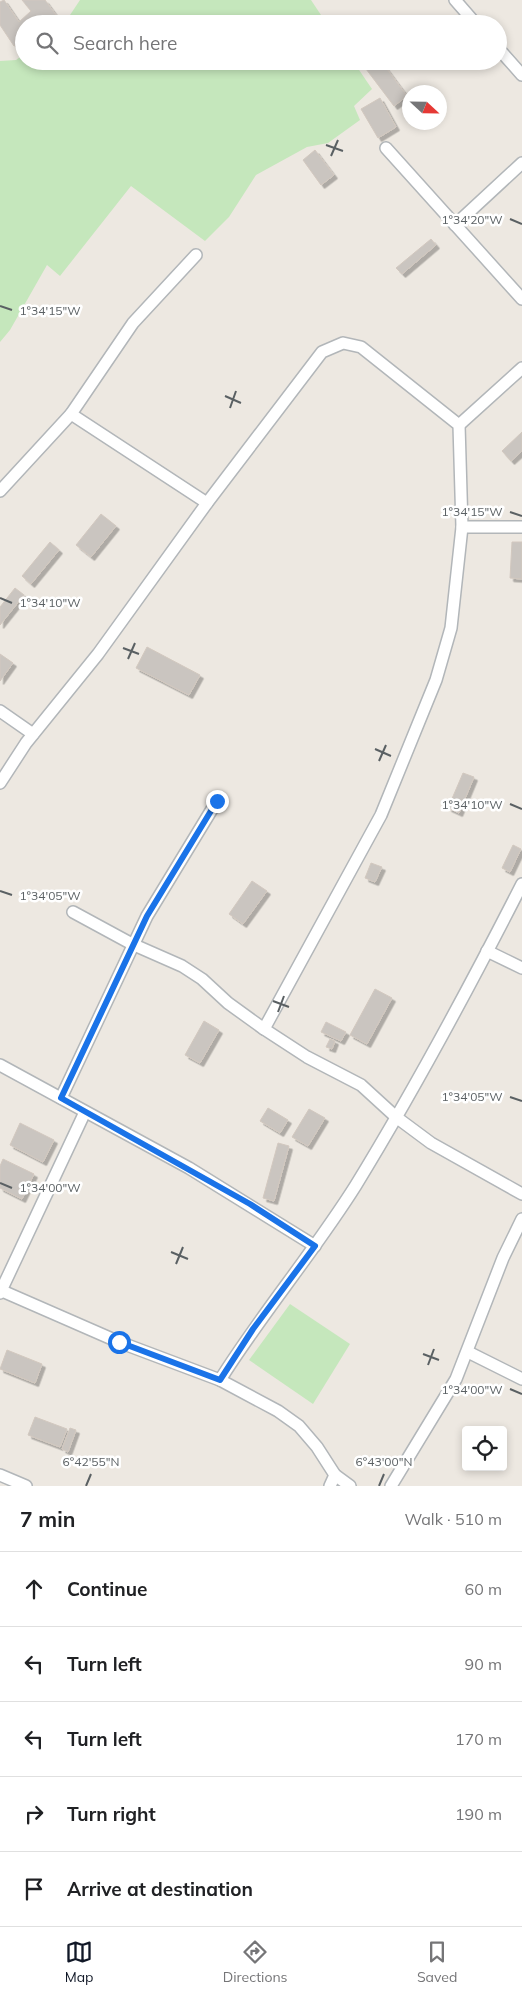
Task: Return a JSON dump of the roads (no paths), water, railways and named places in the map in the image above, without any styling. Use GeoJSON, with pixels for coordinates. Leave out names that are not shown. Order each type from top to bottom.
{"type":"FeatureCollection","features":[{"type":"Feature","properties":{"kind":"street"},"geometry":{"type":"LineString","coordinates":[[455,0],[468,15]]}},
{"type":"Feature","properties":{"kind":"street"},"geometry":{"type":"LineString","coordinates":[[507,58],[522,75]]}},
{"type":"Feature","properties":{"kind":"street"},"geometry":{"type":"LineString","coordinates":[[386,148],[522,299]]}},
{"type":"Feature","properties":{"kind":"street"},"geometry":{"type":"LineString","coordinates":[[455,224],[522,163]]}},
{"type":"Feature","properties":{"kind":"street"},"geometry":{"type":"LineString","coordinates":[[0,491],[72,414],[133,322],[196,255]]}},
{"type":"Feature","properties":{"kind":"street"},"geometry":{"type":"LineString","coordinates":[[0,783],[33,734],[98,654],[207,503],[322,352],[332,346],[343,343],[360,347],[460,425]]}},
{"type":"Feature","properties":{"kind":"street"},"geometry":{"type":"LineString","coordinates":[[264,1028],[381,815],[436,680],[451,628],[462,527],[460,425],[522,368]]}},
{"type":"Feature","properties":{"kind":"street"},"geometry":{"type":"LineString","coordinates":[[72,414],[207,503]]}},
{"type":"Feature","properties":{"kind":"street"},"geometry":{"type":"LineString","coordinates":[[462,527],[522,527]]}},
{"type":"Feature","properties":{"kind":"street"},"geometry":{"type":"LineString","coordinates":[[0,711],[33,734]]}},
{"type":"Feature","properties":{"kind":"street"},"geometry":{"type":"LineString","coordinates":[[61,1098],[132,944],[169,878],[217,801]]}},
{"type":"Feature","properties":{"kind":"street"},"geometry":{"type":"LineString","coordinates":[[220,1380],[253,1329],[315,1246],[355,1186],[396,1117],[522,885]]}},
{"type":"Feature","properties":{"kind":"street"},"geometry":{"type":"LineString","coordinates":[[73,912],[132,944],[182,966],[202,979],[228,1003],[307,1057],[360,1085],[396,1117],[431,1143],[522,1194]]}},
{"type":"Feature","properties":{"kind":"street"},"geometry":{"type":"LineString","coordinates":[[487,952],[522,968]]}},
{"type":"Feature","properties":{"kind":"street"},"geometry":{"type":"LineString","coordinates":[[0,1065],[242,1199],[315,1246]]}},
{"type":"Feature","properties":{"kind":"street"},"geometry":{"type":"LineString","coordinates":[[85,1112],[0,1291],[119,1342],[220,1380],[278,1411],[299,1426],[317,1447],[333,1480],[350,1486]]}},
{"type":"Feature","properties":{"kind":"street"},"geometry":{"type":"LineString","coordinates":[[391,1486],[456,1379],[503,1258],[522,1219]]}},
{"type":"Feature","properties":{"kind":"street"},"geometry":{"type":"LineString","coordinates":[[468,1352],[522,1378]]}},
{"type":"Feature","properties":{"kind":"street"},"geometry":{"type":"LineString","coordinates":[[0,1475],[26,1486]]}}]}
